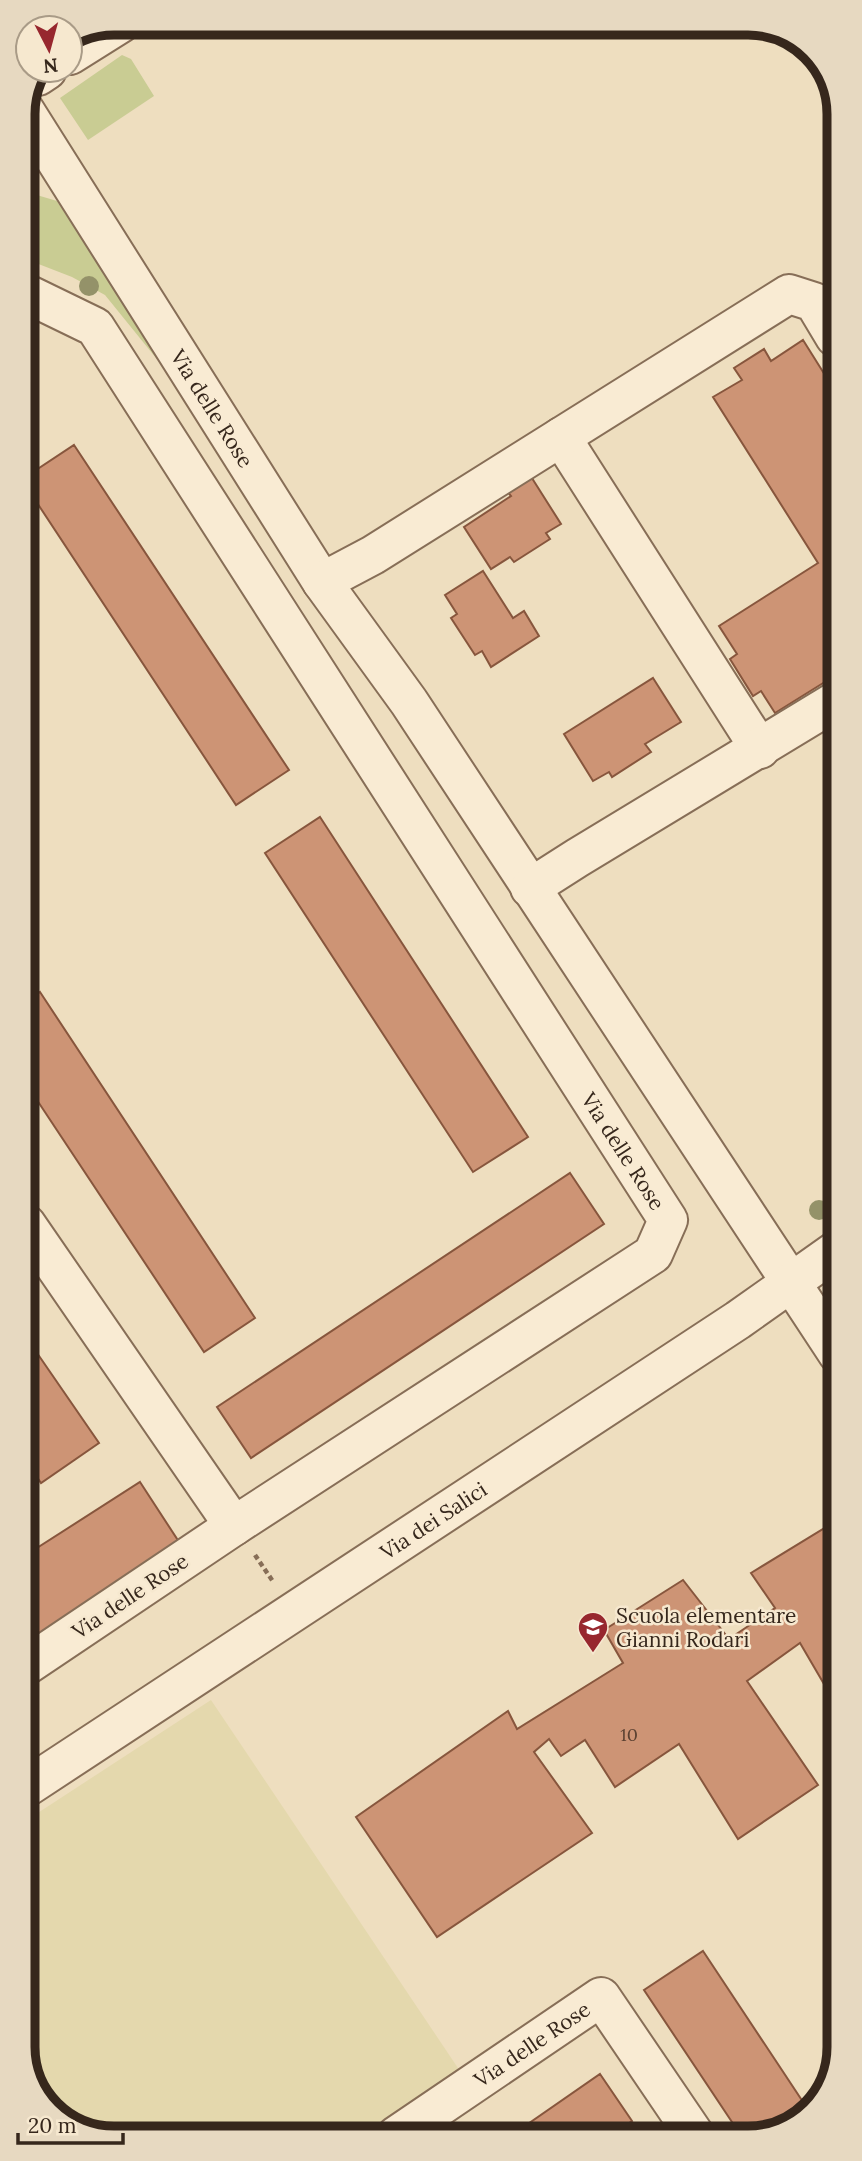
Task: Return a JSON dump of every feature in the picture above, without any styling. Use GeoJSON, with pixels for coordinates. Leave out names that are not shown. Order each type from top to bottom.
{"type":"FeatureCollection","features":[{"type":"Feature","properties":{"kind":"street","name":"Via delle Rose"},"geometry":{"type":"LineString","coordinates":[[35,127],[322,582],[410,702],[827,1337]]}},
{"type":"Feature","properties":{"kind":"street"},"geometry":{"type":"LineString","coordinates":[[322,582],[373,555],[789,294],[814,302],[827,324]]}},
{"type":"Feature","properties":{"kind":"street","name":"Via delle Rose"},"geometry":{"type":"LineString","coordinates":[[35,298],[96,327],[668,1220],[653,1254],[234,1526],[35,1660]]}},
{"type":"Feature","properties":{"kind":"street"},"geometry":{"type":"LineString","coordinates":[[561,437],[760,749]]}},
{"type":"Feature","properties":{"kind":"street"},"geometry":{"type":"LineString","coordinates":[[357,735],[410,702]]}},
{"type":"Feature","properties":{"kind":"street"},"geometry":{"type":"LineString","coordinates":[[530,888],[827,707]]}},
{"type":"Feature","properties":{"kind":"street"},"geometry":{"type":"LineString","coordinates":[[35,1237],[234,1526]]}},
{"type":"Feature","properties":{"kind":"street","name":"Via dei Salici"},"geometry":{"type":"LineString","coordinates":[[35,1782],[738,1320],[827,1257]]}},
{"type":"Feature","properties":{"kind":"street","name":"Via delle Rose"},"geometry":{"type":"LineString","coordinates":[[411,2126],[601,1997],[689,2126]]}},
{"type":"Feature","properties":{"kind":"path"},"geometry":{"type":"LineString","coordinates":[[234,1526],[293,1611]]}},
{"type":"Feature","properties":{"kind":"shaded area"},"geometry":{"type":"Polygon","coordinates":[[[211,1700],[464,2077],[390,2126],[109,2126],[84,2120],[66,2110],[48,2091],[39,2072],[36,2057],[35,1815],[211,1700]]]}},
{"type":"Feature","properties":{"kind":"green space"},"geometry":{"type":"Polygon","coordinates":[[[122,55],[131,59],[154,96],[88,140],[60,98],[84,84],[84,81],[122,55]]]}},
{"type":"Feature","properties":{"kind":"green space"},"geometry":{"type":"Polygon","coordinates":[[[35,194],[57,201],[173,379],[105,295],[72,277],[35,263],[35,194]]]}},
{"type":"Feature","properties":{"kind":"building"},"geometry":{"type":"Polygon","coordinates":[[[803,340],[827,378],[827,681],[775,713],[761,691],[753,696],[730,659],[737,654],[719,626],[818,563],[713,397],[742,380],[734,368],[764,349],[771,361],[803,340]]]}},
{"type":"Feature","properties":{"kind":"building"},"geometry":{"type":"Polygon","coordinates":[[[74,445],[289,770],[236,805],[35,500],[35,471],[74,445]]]}},
{"type":"Feature","properties":{"kind":"building"},"geometry":{"type":"Polygon","coordinates":[[[530,475],[561,524],[546,533],[550,539],[514,562],[510,557],[491,569],[464,527],[511,496],[506,490],[530,475]]]}},
{"type":"Feature","properties":{"kind":"building"},"geometry":{"type":"Polygon","coordinates":[[[483,571],[513,618],[524,611],[539,636],[491,667],[482,651],[475,655],[451,618],[457,614],[445,595],[483,571]]]}},
{"type":"Feature","properties":{"kind":"building"},"geometry":{"type":"Polygon","coordinates":[[[653,678],[681,722],[645,744],[651,752],[612,777],[609,772],[593,781],[564,734],[653,678]]]}},
{"type":"Feature","properties":{"kind":"building"},"geometry":{"type":"Polygon","coordinates":[[[320,817],[528,1137],[473,1172],[265,853],[320,817]]]}},
{"type":"Feature","properties":{"kind":"building"},"geometry":{"type":"Polygon","coordinates":[[[40,992],[255,1318],[204,1352],[35,1097],[35,995],[40,992]]]}},
{"type":"Feature","properties":{"kind":"building"},"geometry":{"type":"Polygon","coordinates":[[[570,1173],[604,1224],[251,1458],[217,1407],[570,1173]]]}},
{"type":"Feature","properties":{"kind":"building"},"geometry":{"type":"Polygon","coordinates":[[[35,1350],[99,1443],[41,1483],[35,1474],[35,1350]]]}},
{"type":"Feature","properties":{"kind":"building"},"geometry":{"type":"Polygon","coordinates":[[[140,1482],[181,1545],[35,1638],[35,1549],[140,1482]]]}},
{"type":"Feature","properties":{"kind":"building"},"geometry":{"type":"Polygon","coordinates":[[[827,1527],[827,1689],[800,1643],[747,1681],[818,1785],[738,1839],[679,1744],[615,1787],[585,1740],[561,1756],[549,1739],[534,1752],[592,1833],[437,1937],[356,1817],[508,1711],[517,1729],[623,1663],[604,1630],[683,1580],[729,1639],[775,1608],[751,1573],[827,1527]]]}},
{"type":"Feature","properties":{"kind":"building"},"geometry":{"type":"Polygon","coordinates":[[[703,1951],[803,2103],[796,2110],[773,2122],[735,2126],[644,1990],[703,1951]]]}},
{"type":"Feature","properties":{"kind":"building"},"geometry":{"type":"Polygon","coordinates":[[[600,2074],[632,2121],[625,2126],[525,2126],[600,2074]]]}},
{"type":"Feature","properties":{"kind":"place","name":"Scuola elementare Gianni Rodari"},"geometry":{"type":"Point","coordinates":[593,1654]}}]}
